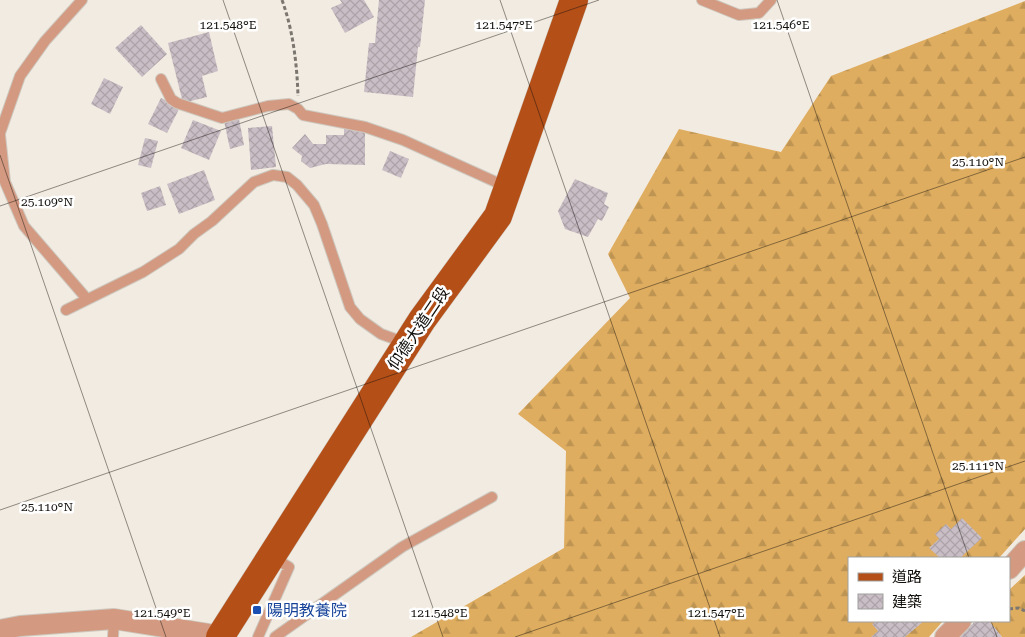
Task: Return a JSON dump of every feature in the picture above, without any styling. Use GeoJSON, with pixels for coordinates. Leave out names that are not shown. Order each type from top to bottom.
{"type":"FeatureCollection","features":[{"type":"Feature","properties":{"kind":"main road","name":"仰德大道二段"},"geometry":{"type":"LineString","coordinates":[[220,637],[422,320],[498,216],[574,0]]}},
{"type":"Feature","properties":{"kind":"street"},"geometry":{"type":"LineString","coordinates":[[1010,569],[1025,551]]}},
{"type":"Feature","properties":{"kind":"street"},"geometry":{"type":"LineString","coordinates":[[945,637],[960,622]]}},
{"type":"Feature","properties":{"kind":"street"},"geometry":{"type":"LineString","coordinates":[[0,630],[20,626],[114,628],[220,637]]}},
{"type":"Feature","properties":{"kind":"lane"},"geometry":{"type":"LineString","coordinates":[[82,0],[45,41],[20,76],[0,134],[5,182],[24,226],[87,300]]}},
{"type":"Feature","properties":{"kind":"lane"},"geometry":{"type":"LineString","coordinates":[[702,0],[739,15],[759,13],[771,0]]}},
{"type":"Feature","properties":{"kind":"lane"},"geometry":{"type":"LineString","coordinates":[[161,79],[172,99],[177,103],[222,118],[268,106],[289,104],[298,109],[303,115],[366,127],[403,140],[508,188]]}},
{"type":"Feature","properties":{"kind":"lane"},"geometry":{"type":"LineString","coordinates":[[66,310],[143,272],[179,249],[254,182],[273,175],[287,177],[297,185],[314,205],[350,307],[360,319],[381,334],[407,344]]}},
{"type":"Feature","properties":{"kind":"lane"},"geometry":{"type":"LineString","coordinates":[[275,637],[402,547],[492,497]]}},
{"type":"Feature","properties":{"kind":"lane"},"geometry":{"type":"LineString","coordinates":[[258,637],[289,567],[272,557]]}},
{"type":"Feature","properties":{"kind":"path"},"geometry":{"type":"LineString","coordinates":[[282,0],[293,42],[298,75],[298,109]]}},
{"type":"Feature","properties":{"kind":"path"},"geometry":{"type":"LineString","coordinates":[[1010,609],[1019,608],[1025,611]]}},
{"type":"Feature","properties":{"kind":"green space"},"geometry":{"type":"Polygon","coordinates":[[[1025,1],[1025,529],[1000,557],[848,557],[848,622],[942,622],[929,637],[411,637],[564,548],[566,451],[518,414],[630,298],[608,254],[679,129],[781,152],[831,76],[1025,1]]]}},
{"type":"Feature","properties":{"kind":"green space"},"geometry":{"type":"Polygon","coordinates":[[[1025,575],[1025,637],[1002,637],[990,622],[1010,622],[1010,589],[1025,575]]]}},
{"type":"Feature","properties":{"kind":"building"},"geometry":{"type":"Polygon","coordinates":[[[340,0],[364,0],[374,17],[345,33],[331,8],[342,3],[340,0]]]}},
{"type":"Feature","properties":{"kind":"building"},"geometry":{"type":"Polygon","coordinates":[[[379,0],[425,0],[413,97],[364,92],[369,43],[375,43],[379,0]]]}},
{"type":"Feature","properties":{"kind":"building"},"geometry":{"type":"Polygon","coordinates":[[[141,25],[167,54],[142,77],[115,48],[141,25]]]}},
{"type":"Feature","properties":{"kind":"building"},"geometry":{"type":"Polygon","coordinates":[[[209,32],[218,71],[202,76],[207,97],[183,103],[168,43],[209,32]]]}},
{"type":"Feature","properties":{"kind":"building"},"geometry":{"type":"Polygon","coordinates":[[[104,78],[123,87],[110,114],[91,104],[104,78]]]}},
{"type":"Feature","properties":{"kind":"building"},"geometry":{"type":"Polygon","coordinates":[[[161,98],[180,107],[167,133],[148,124],[161,98]]]}},
{"type":"Feature","properties":{"kind":"building"},"geometry":{"type":"Polygon","coordinates":[[[239,119],[244,145],[230,149],[224,121],[239,119]]]}},
{"type":"Feature","properties":{"kind":"building"},"geometry":{"type":"Polygon","coordinates":[[[193,120],[221,131],[209,160],[181,148],[193,120]]]}},
{"type":"Feature","properties":{"kind":"building"},"geometry":{"type":"Polygon","coordinates":[[[272,126],[276,167],[251,170],[248,128],[272,126]]]}},
{"type":"Feature","properties":{"kind":"building"},"geometry":{"type":"Polygon","coordinates":[[[344,128],[365,128],[365,165],[326,164],[310,168],[301,161],[302,156],[292,148],[305,134],[313,144],[326,144],[326,135],[344,135],[344,128]]]}},
{"type":"Feature","properties":{"kind":"building"},"geometry":{"type":"Polygon","coordinates":[[[145,138],[158,141],[151,168],[138,165],[145,138]]]}},
{"type":"Feature","properties":{"kind":"building"},"geometry":{"type":"Polygon","coordinates":[[[390,151],[409,159],[401,178],[382,170],[390,151]]]}},
{"type":"Feature","properties":{"kind":"building"},"geometry":{"type":"Polygon","coordinates":[[[204,170],[215,200],[179,214],[167,184],[204,170]]]}},
{"type":"Feature","properties":{"kind":"building"},"geometry":{"type":"Polygon","coordinates":[[[575,179],[608,193],[604,204],[609,207],[602,221],[598,219],[588,237],[565,229],[558,211],[575,179]]]}},
{"type":"Feature","properties":{"kind":"building"},"geometry":{"type":"Polygon","coordinates":[[[160,186],[166,205],[147,211],[141,193],[160,186]]]}},
{"type":"Feature","properties":{"kind":"building"},"geometry":{"type":"Polygon","coordinates":[[[962,518],[982,538],[961,557],[939,557],[929,548],[939,539],[935,534],[946,524],[951,529],[962,518]]]}},
{"type":"Feature","properties":{"kind":"building"},"geometry":{"type":"Polygon","coordinates":[[[875,622],[923,622],[905,637],[871,637],[878,631],[872,624],[875,622]]]}},
{"type":"Feature","properties":{"kind":"building"},"geometry":{"type":"Polygon","coordinates":[[[975,622],[990,622],[1002,637],[957,637],[975,622]]]}},
{"type":"Feature","properties":{"kind":"place","name":"陽明教養院"},"geometry":{"type":"Point","coordinates":[257,610]}}]}
